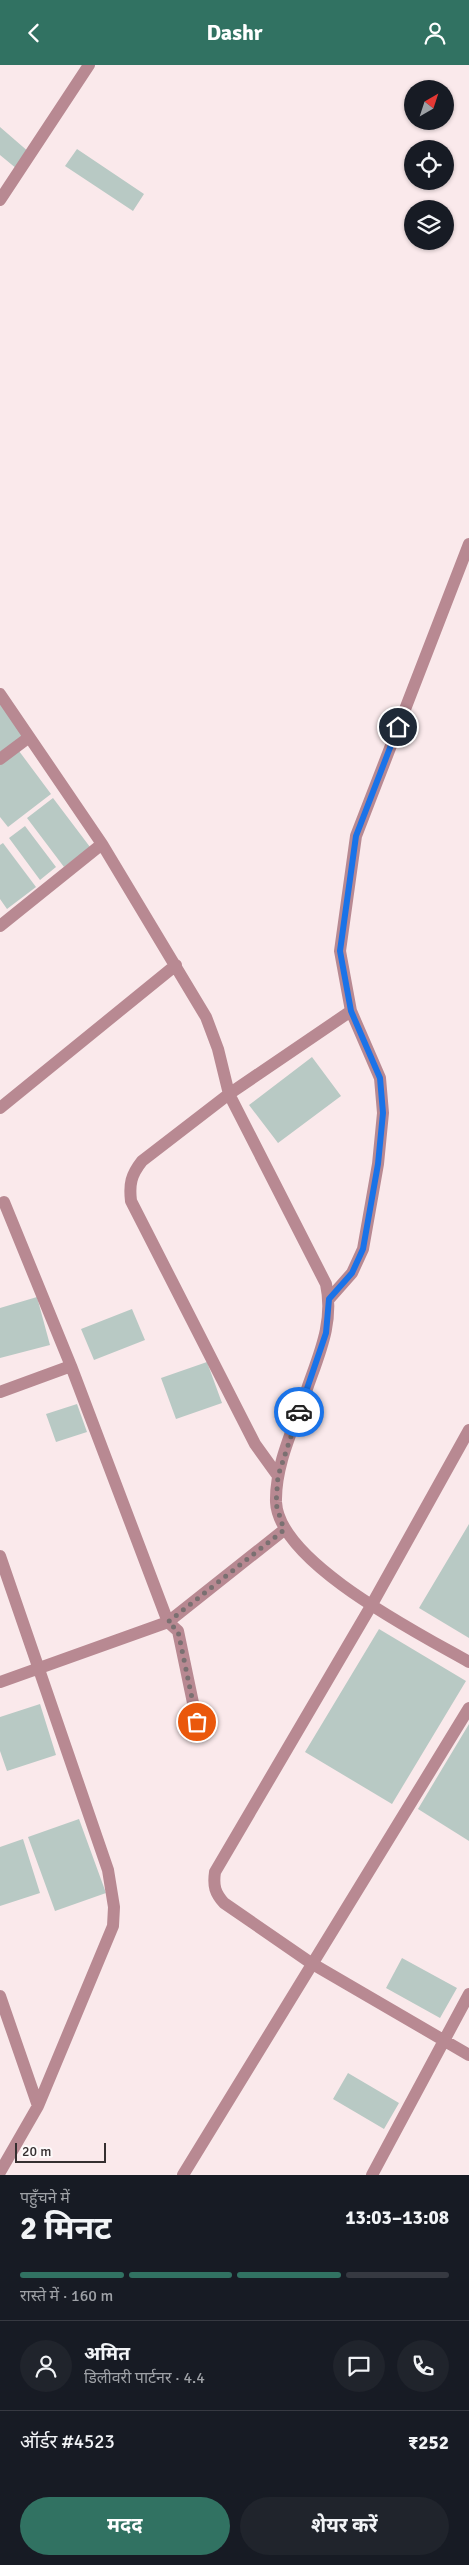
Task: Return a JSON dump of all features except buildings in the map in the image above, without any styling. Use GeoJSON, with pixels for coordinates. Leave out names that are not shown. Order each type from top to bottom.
{"type":"FeatureCollection","features":[{"type":"Feature","properties":{"kind":"street"},"geometry":{"type":"LineString","coordinates":[[0,200],[89,65]]}},
{"type":"Feature","properties":{"kind":"street"},"geometry":{"type":"LineString","coordinates":[[329,1299],[352,1273],[363,1249],[378,1164],[383,1113],[380,1078],[351,1011],[340,951],[356,836],[469,544]]}},
{"type":"Feature","properties":{"kind":"street"},"geometry":{"type":"LineString","coordinates":[[0,694],[102,844],[206,1017],[218,1049],[229,1094],[326,1284],[329,1299],[326,1333],[278,1476],[276,1504],[284,1530],[300,1550],[371,1606],[469,1662]]}},
{"type":"Feature","properties":{"kind":"street"},"geometry":{"type":"LineString","coordinates":[[0,759],[28,737]]}},
{"type":"Feature","properties":{"kind":"street"},"geometry":{"type":"LineString","coordinates":[[0,926],[102,844]]}},
{"type":"Feature","properties":{"kind":"street"},"geometry":{"type":"LineString","coordinates":[[0,1108],[176,965]]}},
{"type":"Feature","properties":{"kind":"street"},"geometry":{"type":"LineString","coordinates":[[278,1476],[255,1444],[131,1201],[131,1180],[142,1161],[229,1094],[351,1011]]}},
{"type":"Feature","properties":{"kind":"street"},"geometry":{"type":"LineString","coordinates":[[4,1202],[71,1366],[168,1622],[178,1631],[197,1722]]}},
{"type":"Feature","properties":{"kind":"street"},"geometry":{"type":"LineString","coordinates":[[0,1392],[71,1366]]}},
{"type":"Feature","properties":{"kind":"street"},"geometry":{"type":"LineString","coordinates":[[469,1430],[371,1606],[215,1872],[213,1884],[217,1895],[224,1903],[311,1963],[469,2055]]}},
{"type":"Feature","properties":{"kind":"street"},"geometry":{"type":"LineString","coordinates":[[0,1682],[168,1622],[284,1530]]}},
{"type":"Feature","properties":{"kind":"street"},"geometry":{"type":"LineString","coordinates":[[0,1556],[108,1870],[114,1907],[112,1926],[38,2106],[0,2171]]}},
{"type":"Feature","properties":{"kind":"street"},"geometry":{"type":"LineString","coordinates":[[183,2175],[311,1963],[469,1708]]}},
{"type":"Feature","properties":{"kind":"street"},"geometry":{"type":"LineString","coordinates":[[372,2175],[469,1994]]}},
{"type":"Feature","properties":{"kind":"street"},"geometry":{"type":"LineString","coordinates":[[0,1996],[38,2106]]}},
{"type":"Feature","properties":{"kind":"way so far"},"geometry":{"type":"LineString","coordinates":[[197,1722],[178,1631],[168,1622],[192,1605],[284,1530],[276,1504],[278,1476],[299,1412]]}},
{"type":"Feature","properties":{"kind":"route"},"geometry":{"type":"LineString","coordinates":[[299,1412],[326,1333],[329,1317],[329,1299],[352,1273],[363,1249],[378,1164],[383,1113],[380,1078],[351,1011],[340,951],[356,836],[398,727]]}}]}
